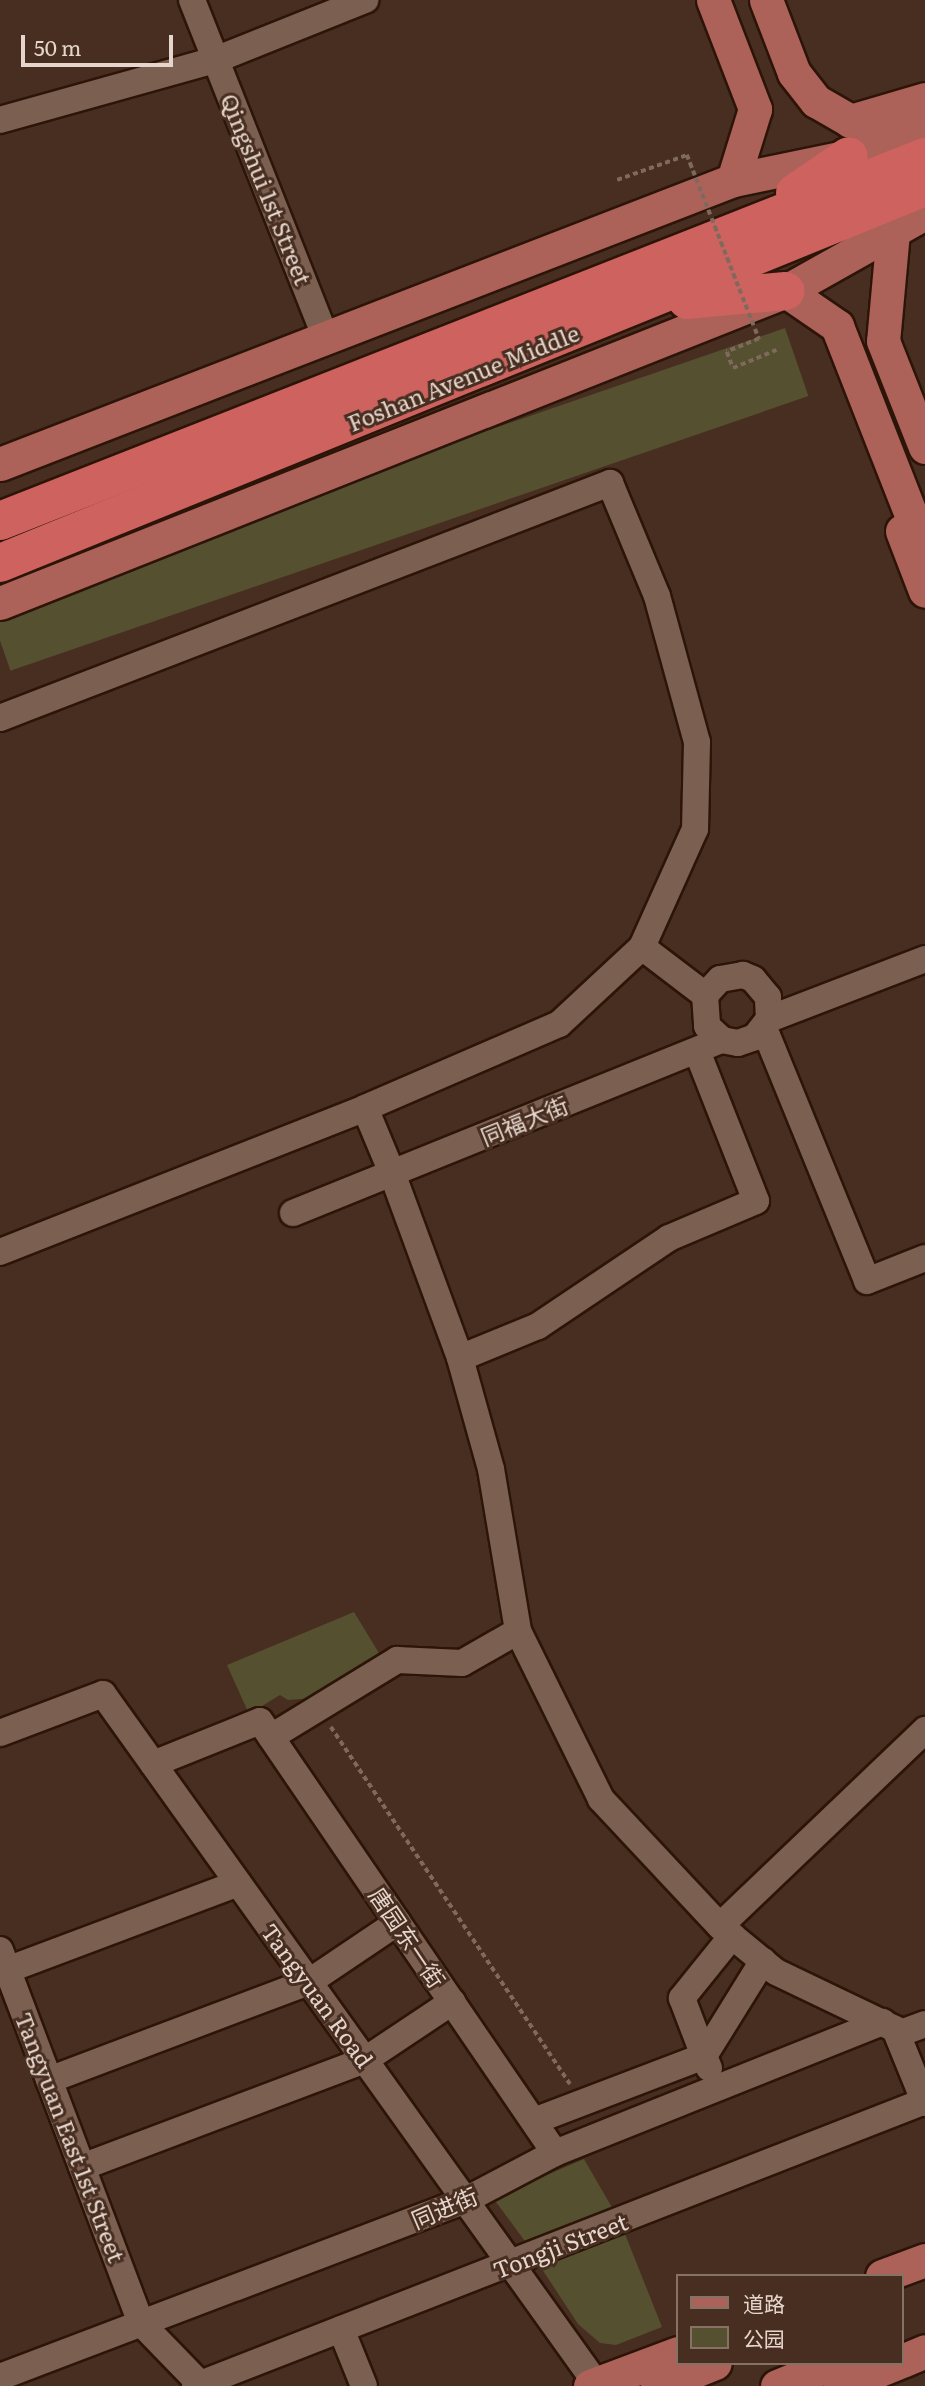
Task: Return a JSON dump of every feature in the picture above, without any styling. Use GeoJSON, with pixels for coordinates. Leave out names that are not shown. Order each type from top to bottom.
{"type":"FeatureCollection","features":[{"type":"Feature","properties":{"kind":"highway","name":"Foshan Avenue Middle"},"geometry":{"type":"LineString","coordinates":[[0,521],[742,230],[916,140]]}},
{"type":"Feature","properties":{"kind":"highway"},"geometry":{"type":"LineString","coordinates":[[742,230],[849,156]]}},
{"type":"Feature","properties":{"kind":"highway","name":"Foshan Avenue Middle"},"geometry":{"type":"LineString","coordinates":[[0,563],[647,303],[925,187]]}},
{"type":"Feature","properties":{"kind":"highway"},"geometry":{"type":"LineString","coordinates":[[647,303],[786,291]]}},
{"type":"Feature","properties":{"kind":"main road"},"geometry":{"type":"LineString","coordinates":[[713,0],[755,109],[733,180]]}},
{"type":"Feature","properties":{"kind":"main road"},"geometry":{"type":"LineString","coordinates":[[766,0],[794,73],[816,101],[850,121],[925,99]]}},
{"type":"Feature","properties":{"kind":"main road"},"geometry":{"type":"LineString","coordinates":[[0,464],[733,180],[916,140],[925,114]]}},
{"type":"Feature","properties":{"kind":"main road"},"geometry":{"type":"LineString","coordinates":[[0,603],[786,291],[925,213]]}},
{"type":"Feature","properties":{"kind":"main road"},"geometry":{"type":"LineString","coordinates":[[893,232],[883,341],[925,447]]}},
{"type":"Feature","properties":{"kind":"main road"},"geometry":{"type":"LineString","coordinates":[[786,291],[837,326],[923,575]]}},
{"type":"Feature","properties":{"kind":"main road"},"geometry":{"type":"LineString","coordinates":[[883,341],[911,358],[925,394]]}},
{"type":"Feature","properties":{"kind":"main road"},"geometry":{"type":"LineString","coordinates":[[887,2274],[925,2260]]}},
{"type":"Feature","properties":{"kind":"main road"},"geometry":{"type":"LineString","coordinates":[[904,2289],[925,2281]]}},
{"type":"Feature","properties":{"kind":"main road"},"geometry":{"type":"LineString","coordinates":[[904,2335],[925,2327]]}},
{"type":"Feature","properties":{"kind":"main road"},"geometry":{"type":"LineString","coordinates":[[904,2364],[925,2351]]}},
{"type":"Feature","properties":{"kind":"main road"},"geometry":{"type":"LineString","coordinates":[[595,2385],[676,2354]]}},
{"type":"Feature","properties":{"kind":"main road"},"geometry":{"type":"LineString","coordinates":[[657,2386],[710,2365]]}},
{"type":"Feature","properties":{"kind":"main road"},"geometry":{"type":"LineString","coordinates":[[777,2386],[829,2365]]}},
{"type":"Feature","properties":{"kind":"main road"},"geometry":{"type":"LineString","coordinates":[[840,2386],[896,2369]]}},
{"type":"Feature","properties":{"kind":"street","name":"Qingshui 1st Street"},"geometry":{"type":"LineString","coordinates":[[192,0],[326,338]]}},
{"type":"Feature","properties":{"kind":"street"},"geometry":{"type":"LineString","coordinates":[[0,120],[215,60],[365,0]]}},
{"type":"Feature","properties":{"kind":"street"},"geometry":{"type":"LineString","coordinates":[[0,719],[610,483],[657,596],[697,742],[695,829],[642,947],[559,1024],[365,1108],[0,1252]]}},
{"type":"Feature","properties":{"kind":"street"},"geometry":{"type":"LineString","coordinates":[[642,947],[705,995]]}},
{"type":"Feature","properties":{"kind":"street","name":"同福大街"},"geometry":{"type":"LineString","coordinates":[[293,1213],[722,1040],[747,1041],[766,1024],[925,959]]}},
{"type":"Feature","properties":{"kind":"street"},"geometry":{"type":"LineString","coordinates":[[722,1040],[703,1016],[705,995],[720,979],[743,975],[753,979],[768,996],[766,1024],[867,1281],[925,1258]]}},
{"type":"Feature","properties":{"kind":"street"},"geometry":{"type":"LineString","coordinates":[[460,1358],[538,1326],[668,1238],[756,1201],[696,1051]]}},
{"type":"Feature","properties":{"kind":"street"},"geometry":{"type":"LineString","coordinates":[[365,1108],[392,1173],[460,1358],[491,1469],[518,1631],[601,1799],[726,1931],[776,1972],[890,2028],[925,2102]]}},
{"type":"Feature","properties":{"kind":"street"},"geometry":{"type":"LineString","coordinates":[[153,1764],[265,1729],[318,1708],[397,1661],[463,1662],[518,1631]]}},
{"type":"Feature","properties":{"kind":"street","name":"Tangyuan Road"},"geometry":{"type":"LineString","coordinates":[[0,1733],[103,1694],[466,2200],[595,2385]]}},
{"type":"Feature","properties":{"kind":"street","name":"唐园东一街"},"geometry":{"type":"LineString","coordinates":[[265,1729],[555,2153]]}},
{"type":"Feature","properties":{"kind":"street"},"geometry":{"type":"LineString","coordinates":[[717,2088],[682,1998],[726,1931],[925,1730]]}},
{"type":"Feature","properties":{"kind":"street"},"geometry":{"type":"LineString","coordinates":[[4,1960],[238,1883]]}},
{"type":"Feature","properties":{"kind":"street"},"geometry":{"type":"LineString","coordinates":[[49,2080],[309,1982],[398,1922]]}},
{"type":"Feature","properties":{"kind":"street","name":"Tangyuan East 1st Street"},"geometry":{"type":"LineString","coordinates":[[4,1960],[141,2323]]}},
{"type":"Feature","properties":{"kind":"street"},"geometry":{"type":"LineString","coordinates":[[534,2121],[704,2056],[763,1961]]}},
{"type":"Feature","properties":{"kind":"street"},"geometry":{"type":"LineString","coordinates":[[82,2167],[365,2060],[452,2002]]}},
{"type":"Feature","properties":{"kind":"street","name":"同进街"},"geometry":{"type":"LineString","coordinates":[[0,2377],[466,2200],[555,2153],[717,2088],[890,2028],[925,2024]]}},
{"type":"Feature","properties":{"kind":"street","name":"Tongji Street"},"geometry":{"type":"LineString","coordinates":[[199,2385],[925,2102]]}},
{"type":"Feature","properties":{"kind":"street"},"geometry":{"type":"LineString","coordinates":[[141,2323],[199,2385]]}},
{"type":"Feature","properties":{"kind":"street"},"geometry":{"type":"LineString","coordinates":[[341,2329],[363,2386]]}},
{"type":"Feature","properties":{"kind":"path"},"geometry":{"type":"LineString","coordinates":[[617,180],[687,155],[759,339],[727,352],[733,368],[776,351]]}},
{"type":"Feature","properties":{"kind":"path"},"geometry":{"type":"LineString","coordinates":[[318,1708],[582,2102]]}},
{"type":"Feature","properties":{"kind":"green space"},"geometry":{"type":"Polygon","coordinates":[[[785,328],[808,396],[10,671],[0,641],[0,598],[785,328]]]}},
{"type":"Feature","properties":{"kind":"green space"},"geometry":{"type":"Polygon","coordinates":[[[354,1612],[382,1658],[313,1698],[288,1700],[280,1695],[249,1714],[227,1665],[354,1612]]]}},
{"type":"Feature","properties":{"kind":"green space"},"geometry":{"type":"Polygon","coordinates":[[[584,2159],[614,2211],[527,2244],[493,2198],[584,2159]]]}},
{"type":"Feature","properties":{"kind":"green space"},"geometry":{"type":"Polygon","coordinates":[[[625,2234],[662,2327],[616,2345],[600,2343],[578,2324],[540,2266],[625,2234]]]}}]}
